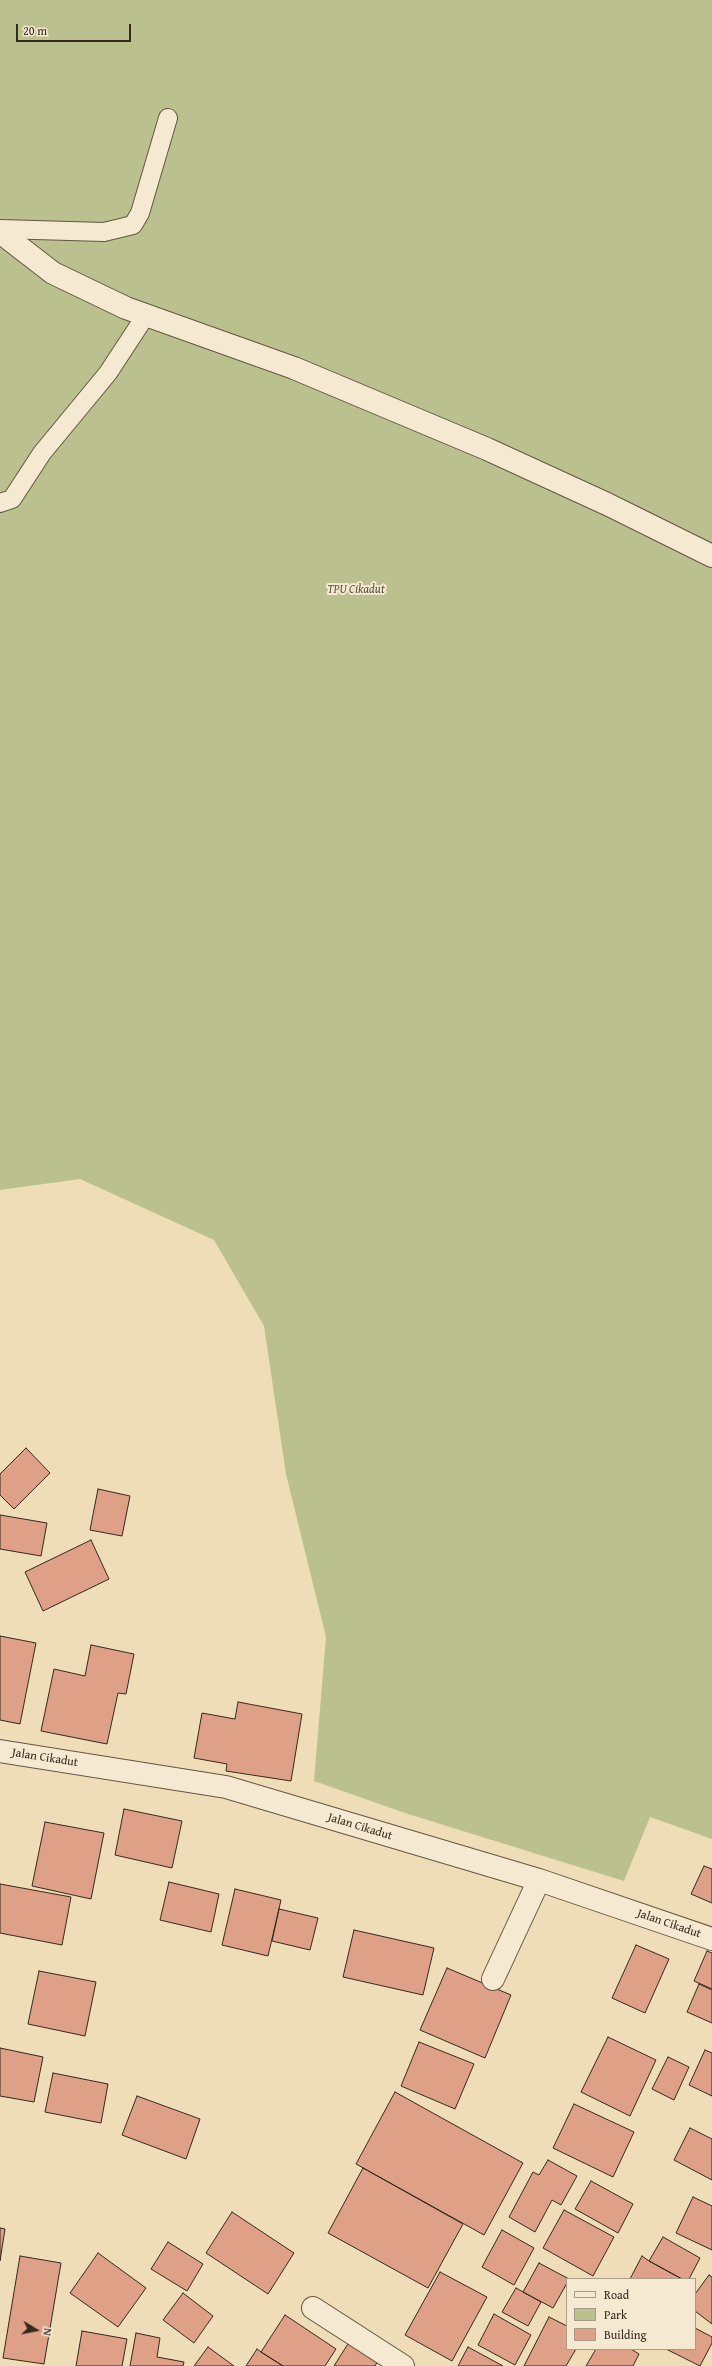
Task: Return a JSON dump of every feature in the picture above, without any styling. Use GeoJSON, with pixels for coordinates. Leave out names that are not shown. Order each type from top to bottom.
{"type":"FeatureCollection","features":[{"type":"Feature","properties":{"kind":"street"},"geometry":{"type":"LineString","coordinates":[[0,231],[53,273],[146,315],[294,368],[487,449],[607,504],[712,556]]}},
{"type":"Feature","properties":{"kind":"street","name":"Jalan Cikadut"},"geometry":{"type":"LineString","coordinates":[[0,1751],[226,1787],[539,1880],[712,1939]]}},
{"type":"Feature","properties":{"kind":"street"},"geometry":{"type":"LineString","coordinates":[[493,1979],[539,1880]]}},
{"type":"Feature","properties":{"kind":"street"},"geometry":{"type":"LineString","coordinates":[[313,2308],[403,2366]]}},
{"type":"Feature","properties":{"kind":"lane"},"geometry":{"type":"LineString","coordinates":[[0,231],[104,232],[133,225],[140,213],[168,118]]}},
{"type":"Feature","properties":{"kind":"lane"},"geometry":{"type":"LineString","coordinates":[[0,503],[12,499],[42,453],[108,373],[146,315]]}},
{"type":"Feature","properties":{"kind":"green space","name":"TPU Cikadut"},"geometry":{"type":"Polygon","coordinates":[[[0,0],[712,0],[712,1839],[650,1817],[624,1881],[405,1813],[314,1781],[326,1637],[286,1474],[264,1326],[214,1240],[80,1179],[0,1190],[0,0]]]}},
{"type":"Feature","properties":{"kind":"building"},"geometry":{"type":"Polygon","coordinates":[[[26,1448],[50,1473],[14,1509],[0,1495],[0,1474],[26,1448]]]}},
{"type":"Feature","properties":{"kind":"building"},"geometry":{"type":"Polygon","coordinates":[[[98,1489],[130,1496],[122,1536],[90,1530],[98,1489]]]}},
{"type":"Feature","properties":{"kind":"building"},"geometry":{"type":"Polygon","coordinates":[[[0,1515],[47,1523],[41,1556],[0,1549],[0,1515]]]}},
{"type":"Feature","properties":{"kind":"building"},"geometry":{"type":"Polygon","coordinates":[[[91,1540],[109,1579],[43,1611],[25,1572],[91,1540]]]}},
{"type":"Feature","properties":{"kind":"building"},"geometry":{"type":"Polygon","coordinates":[[[0,1636],[36,1643],[20,1724],[0,1720],[0,1636]]]}},
{"type":"Feature","properties":{"kind":"building"},"geometry":{"type":"Polygon","coordinates":[[[91,1645],[134,1654],[126,1694],[118,1693],[107,1744],[41,1731],[54,1669],[85,1676],[91,1645]]]}},
{"type":"Feature","properties":{"kind":"building"},"geometry":{"type":"Polygon","coordinates":[[[238,1702],[302,1714],[291,1781],[226,1771],[227,1764],[194,1758],[202,1713],[235,1719],[238,1702]]]}},
{"type":"Feature","properties":{"kind":"building"},"geometry":{"type":"Polygon","coordinates":[[[124,1809],[182,1821],[172,1868],[115,1855],[124,1809]]]}},
{"type":"Feature","properties":{"kind":"building"},"geometry":{"type":"Polygon","coordinates":[[[45,1822],[104,1833],[91,1899],[32,1886],[45,1822]]]}},
{"type":"Feature","properties":{"kind":"building"},"geometry":{"type":"Polygon","coordinates":[[[704,1866],[712,1869],[712,1903],[691,1894],[704,1866]]]}},
{"type":"Feature","properties":{"kind":"building"},"geometry":{"type":"Polygon","coordinates":[[[169,1882],[219,1894],[211,1932],[160,1920],[169,1882]]]}},
{"type":"Feature","properties":{"kind":"building"},"geometry":{"type":"Polygon","coordinates":[[[0,1884],[71,1897],[62,1945],[0,1933],[0,1884]]]}},
{"type":"Feature","properties":{"kind":"building"},"geometry":{"type":"Polygon","coordinates":[[[235,1889],[281,1900],[268,1956],[222,1945],[235,1889]]]}},
{"type":"Feature","properties":{"kind":"building"},"geometry":{"type":"Polygon","coordinates":[[[279,1909],[318,1918],[310,1950],[272,1941],[279,1909]]]}},
{"type":"Feature","properties":{"kind":"building"},"geometry":{"type":"Polygon","coordinates":[[[354,1930],[434,1948],[423,1995],[343,1977],[354,1930]]]}},
{"type":"Feature","properties":{"kind":"building"},"geometry":{"type":"Polygon","coordinates":[[[636,1945],[669,1959],[645,2013],[612,1998],[636,1945]]]}},
{"type":"Feature","properties":{"kind":"building"},"geometry":{"type":"Polygon","coordinates":[[[707,1951],[712,1953],[712,1989],[694,1981],[707,1951]]]}},
{"type":"Feature","properties":{"kind":"building"},"geometry":{"type":"Polygon","coordinates":[[[447,1968],[511,1995],[485,2058],[420,2030],[447,1968]]]}},
{"type":"Feature","properties":{"kind":"building"},"geometry":{"type":"Polygon","coordinates":[[[39,1971],[96,1982],[85,2036],[28,2024],[39,1971]]]}},
{"type":"Feature","properties":{"kind":"building"},"geometry":{"type":"Polygon","coordinates":[[[699,1984],[712,1990],[712,2023],[687,2012],[699,1984]]]}},
{"type":"Feature","properties":{"kind":"building"},"geometry":{"type":"Polygon","coordinates":[[[608,2037],[656,2060],[630,2116],[581,2092],[608,2037]]]}},
{"type":"Feature","properties":{"kind":"building"},"geometry":{"type":"Polygon","coordinates":[[[419,2042],[474,2064],[455,2109],[401,2086],[419,2042]]]}},
{"type":"Feature","properties":{"kind":"building"},"geometry":{"type":"Polygon","coordinates":[[[0,2048],[43,2057],[34,2102],[0,2096],[0,2048]]]}},
{"type":"Feature","properties":{"kind":"building"},"geometry":{"type":"Polygon","coordinates":[[[705,2050],[712,2053],[712,2096],[689,2085],[705,2050]]]}},
{"type":"Feature","properties":{"kind":"building"},"geometry":{"type":"Polygon","coordinates":[[[668,2057],[689,2067],[674,2100],[652,2089],[668,2057]]]}},
{"type":"Feature","properties":{"kind":"building"},"geometry":{"type":"Polygon","coordinates":[[[53,2073],[108,2084],[101,2123],[45,2112],[53,2073]]]}},
{"type":"Feature","properties":{"kind":"building"},"geometry":{"type":"Polygon","coordinates":[[[395,2092],[523,2163],[484,2235],[356,2164],[395,2092]]]}},
{"type":"Feature","properties":{"kind":"building"},"geometry":{"type":"Polygon","coordinates":[[[137,2096],[200,2119],[186,2159],[122,2135],[137,2096]]]}},
{"type":"Feature","properties":{"kind":"building"},"geometry":{"type":"Polygon","coordinates":[[[574,2104],[634,2132],[613,2177],[553,2148],[574,2104]]]}},
{"type":"Feature","properties":{"kind":"building"},"geometry":{"type":"Polygon","coordinates":[[[690,2128],[712,2139],[712,2180],[674,2160],[690,2128]]]}},
{"type":"Feature","properties":{"kind":"building"},"geometry":{"type":"Polygon","coordinates":[[[548,2160],[577,2176],[561,2205],[552,2200],[535,2232],[509,2217],[533,2172],[539,2175],[548,2160]]]}},
{"type":"Feature","properties":{"kind":"building"},"geometry":{"type":"Polygon","coordinates":[[[363,2168],[463,2224],[428,2288],[328,2233],[363,2168]]]}},
{"type":"Feature","properties":{"kind":"building"},"geometry":{"type":"Polygon","coordinates":[[[591,2181],[633,2204],[618,2233],[575,2209],[591,2181]]]}},
{"type":"Feature","properties":{"kind":"building"},"geometry":{"type":"Polygon","coordinates":[[[693,2197],[712,2206],[712,2250],[676,2233],[693,2197]]]}},
{"type":"Feature","properties":{"kind":"building"},"geometry":{"type":"Polygon","coordinates":[[[564,2210],[614,2237],[593,2276],[543,2248],[564,2210]]]}},
{"type":"Feature","properties":{"kind":"building"},"geometry":{"type":"Polygon","coordinates":[[[232,2212],[294,2253],[268,2294],[206,2253],[232,2212]]]}},
{"type":"Feature","properties":{"kind":"building"},"geometry":{"type":"Polygon","coordinates":[[[0,2228],[5,2229],[0,2261],[0,2228]]]}},
{"type":"Feature","properties":{"kind":"building"},"geometry":{"type":"Polygon","coordinates":[[[502,2230],[534,2248],[514,2285],[482,2267],[502,2230]]]}},
{"type":"Feature","properties":{"kind":"building"},"geometry":{"type":"Polygon","coordinates":[[[663,2237],[700,2258],[690,2278],[680,2278],[649,2261],[663,2237]]]}},
{"type":"Feature","properties":{"kind":"building"},"geometry":{"type":"Polygon","coordinates":[[[168,2242],[203,2264],[187,2291],[151,2269],[168,2242]]]}},
{"type":"Feature","properties":{"kind":"building"},"geometry":{"type":"Polygon","coordinates":[[[98,2253],[146,2288],[118,2327],[70,2293],[98,2253]]]}},
{"type":"Feature","properties":{"kind":"building"},"geometry":{"type":"Polygon","coordinates":[[[20,2256],[61,2263],[44,2364],[3,2358],[20,2256]]]}},
{"type":"Feature","properties":{"kind":"building"},"geometry":{"type":"Polygon","coordinates":[[[642,2256],[680,2278],[631,2278],[642,2256]]]}},
{"type":"Feature","properties":{"kind":"building"},"geometry":{"type":"Polygon","coordinates":[[[539,2263],[567,2278],[566,2285],[553,2308],[523,2292],[539,2263]]]}},
{"type":"Feature","properties":{"kind":"building"},"geometry":{"type":"Polygon","coordinates":[[[440,2272],[487,2297],[452,2361],[405,2335],[440,2272]]]}},
{"type":"Feature","properties":{"kind":"building"},"geometry":{"type":"Polygon","coordinates":[[[709,2275],[712,2277],[712,2324],[696,2312],[696,2293],[709,2275]]]}},
{"type":"Feature","properties":{"kind":"building"},"geometry":{"type":"Polygon","coordinates":[[[516,2288],[541,2302],[528,2326],[502,2312],[516,2288]]]}},
{"type":"Feature","properties":{"kind":"building"},"geometry":{"type":"Polygon","coordinates":[[[183,2293],[213,2316],[194,2343],[163,2320],[183,2293]]]}},
{"type":"Feature","properties":{"kind":"building"},"geometry":{"type":"Polygon","coordinates":[[[494,2314],[531,2335],[515,2365],[478,2345],[494,2314]]]}},
{"type":"Feature","properties":{"kind":"building"},"geometry":{"type":"Polygon","coordinates":[[[285,2315],[336,2349],[325,2366],[283,2366],[261,2352],[285,2315]]]}},
{"type":"Feature","properties":{"kind":"building"},"geometry":{"type":"Polygon","coordinates":[[[549,2317],[566,2326],[566,2350],[575,2350],[566,2366],[524,2366],[549,2317]]]}},
{"type":"Feature","properties":{"kind":"building"},"geometry":{"type":"Polygon","coordinates":[[[696,2329],[712,2337],[712,2343],[700,2366],[668,2350],[696,2350],[696,2329]]]}},
{"type":"Feature","properties":{"kind":"building"},"geometry":{"type":"Polygon","coordinates":[[[82,2331],[127,2339],[122,2366],[76,2366],[82,2331]]]}},
{"type":"Feature","properties":{"kind":"building"},"geometry":{"type":"Polygon","coordinates":[[[136,2333],[160,2338],[157,2357],[184,2362],[183,2366],[130,2366],[136,2333]]]}},
{"type":"Feature","properties":{"kind":"building"},"geometry":{"type":"Polygon","coordinates":[[[351,2339],[380,2357],[375,2366],[334,2366],[351,2339]]]}},
{"type":"Feature","properties":{"kind":"building"},"geometry":{"type":"Polygon","coordinates":[[[208,2347],[234,2366],[194,2366],[208,2347]]]}},
{"type":"Feature","properties":{"kind":"building"},"geometry":{"type":"Polygon","coordinates":[[[468,2347],[503,2366],[458,2366],[468,2347]]]}},
{"type":"Feature","properties":{"kind":"building"},"geometry":{"type":"Polygon","coordinates":[[[257,2349],[261,2352],[283,2366],[246,2366],[257,2349]]]}},
{"type":"Feature","properties":{"kind":"building"},"geometry":{"type":"Polygon","coordinates":[[[595,2350],[633,2350],[639,2354],[633,2366],[586,2366],[595,2350]]]}}]}
